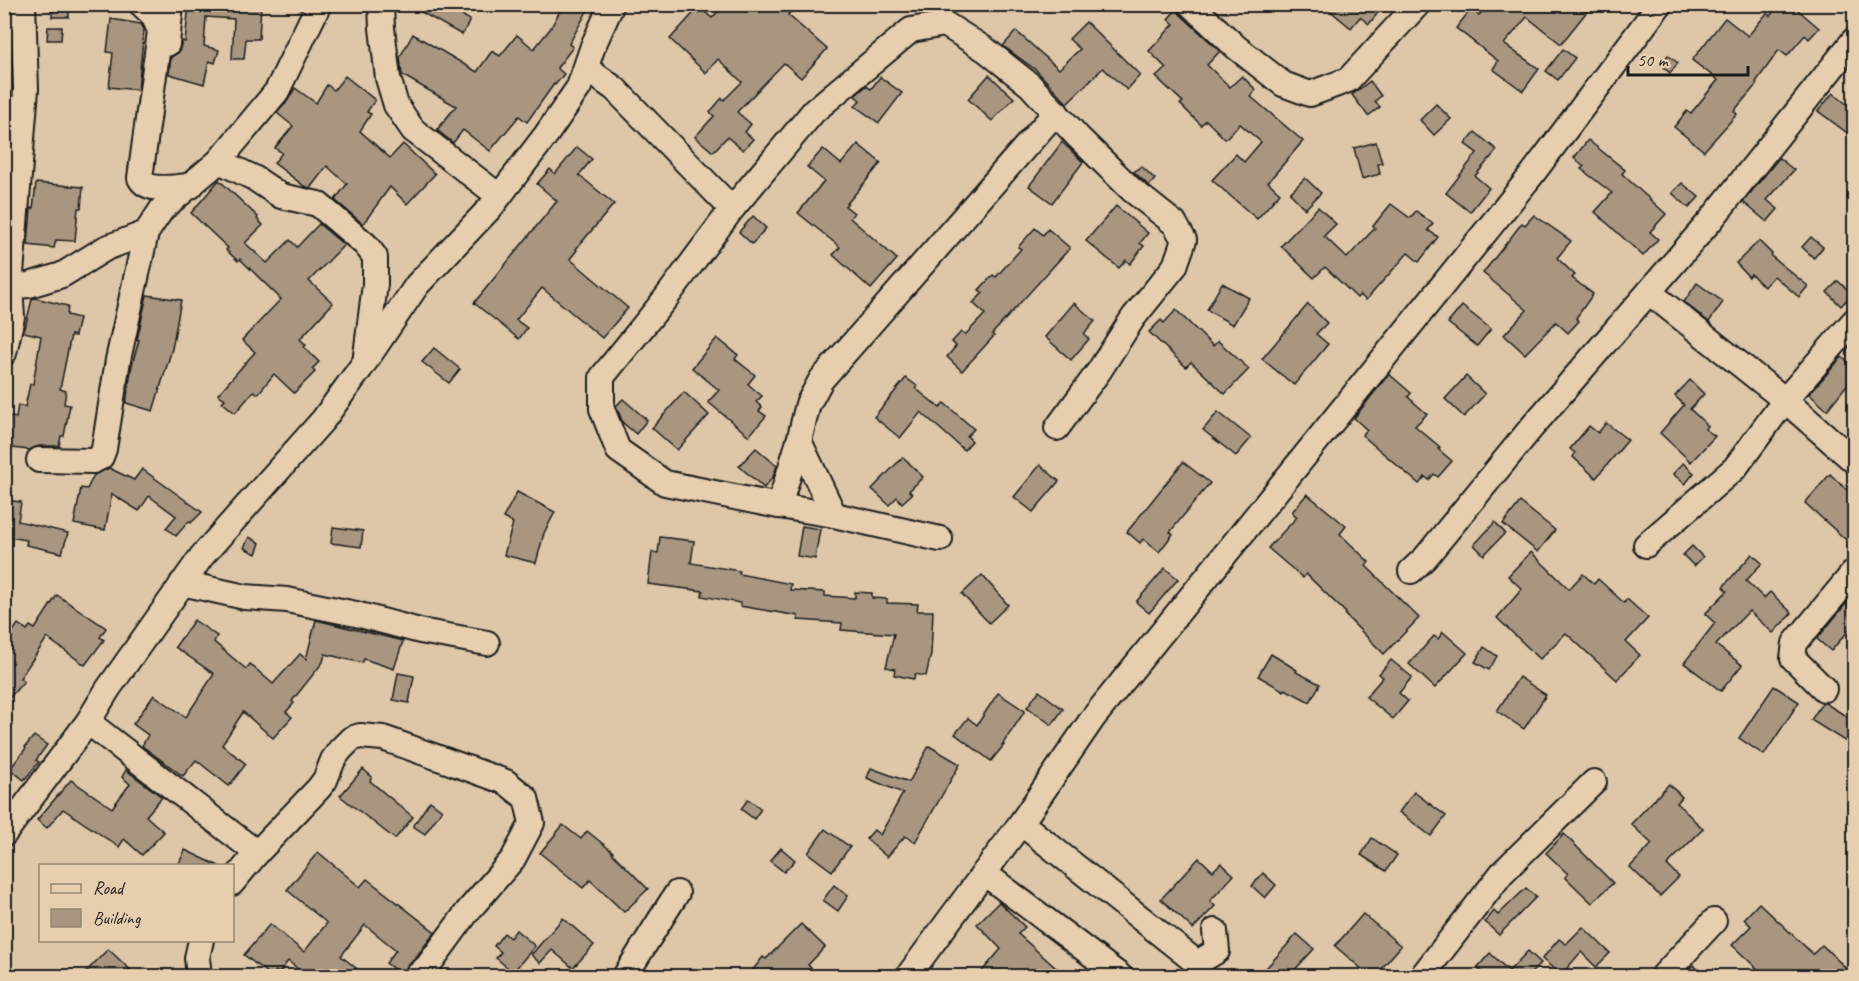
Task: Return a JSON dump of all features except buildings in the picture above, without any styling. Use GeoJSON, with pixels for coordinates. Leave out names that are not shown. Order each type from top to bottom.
{"type":"FeatureCollection","features":[{"type":"Feature","properties":{"kind":"street"},"geometry":{"type":"LineString","coordinates":[[4,353],[12,317],[7,287],[26,89],[23,4]]}},
{"type":"Feature","properties":{"kind":"street"},"geometry":{"type":"LineString","coordinates":[[141,4],[153,15],[160,31],[140,178],[142,184],[149,188],[191,186]]}},
{"type":"Feature","properties":{"kind":"street"},"geometry":{"type":"LineString","coordinates":[[149,188],[162,97],[171,4]]}},
{"type":"Feature","properties":{"kind":"street"},"geometry":{"type":"LineString","coordinates":[[39,460],[93,462],[101,457],[118,360],[146,233],[162,209],[219,160],[277,90],[319,4]]}},
{"type":"Feature","properties":{"kind":"street"},"geometry":{"type":"LineString","coordinates":[[381,4],[388,78],[396,105],[413,130],[499,196]]}},
{"type":"Feature","properties":{"kind":"street"},"geometry":{"type":"LineString","coordinates":[[4,834],[88,722],[108,689],[202,556],[322,420],[417,285],[499,196],[546,135],[579,87],[593,46],[612,4]]}},
{"type":"Feature","properties":{"kind":"street"},"geometry":{"type":"LineString","coordinates":[[1190,4],[1236,47],[1283,84],[1310,94],[1348,80],[1418,4]]}},
{"type":"Feature","properties":{"kind":"street"},"geometry":{"type":"LineString","coordinates":[[908,976],[1022,823],[1093,718],[1530,177],[1660,4]]}},
{"type":"Feature","properties":{"kind":"street"},"geometry":{"type":"LineString","coordinates":[[940,539],[834,515],[665,483],[618,450],[602,409],[602,377],[666,298],[732,209],[814,111],[911,30],[945,24],[986,50],[1030,85],[1078,137],[1132,190],[1174,224],[1184,240],[1175,266],[1133,318],[1099,371],[1057,428]]}},
{"type":"Feature","properties":{"kind":"street"},"geometry":{"type":"LineString","coordinates":[[1411,571],[1425,558],[1532,427],[1711,220],[1854,40]]}},
{"type":"Feature","properties":{"kind":"street"},"geometry":{"type":"LineString","coordinates":[[586,69],[615,89],[732,209]]}},
{"type":"Feature","properties":{"kind":"street"},"geometry":{"type":"LineString","coordinates":[[779,506],[808,404],[821,380],[1056,112]]}},
{"type":"Feature","properties":{"kind":"street"},"geometry":{"type":"LineString","coordinates":[[219,160],[254,178],[281,196],[318,204],[366,245],[375,257],[375,284],[365,362]]}},
{"type":"Feature","properties":{"kind":"street"},"geometry":{"type":"LineString","coordinates":[[7,287],[29,285],[62,275],[106,248],[146,233]]}},
{"type":"Feature","properties":{"kind":"street"},"geometry":{"type":"LineString","coordinates":[[1649,292],[1785,400],[1854,461]]}},
{"type":"Feature","properties":{"kind":"street"},"geometry":{"type":"LineString","coordinates":[[1646,545],[1735,468],[1785,400],[1854,321]]}},
{"type":"Feature","properties":{"kind":"street"},"geometry":{"type":"LineString","coordinates":[[799,441],[834,515]]}},
{"type":"Feature","properties":{"kind":"street"},"geometry":{"type":"LineString","coordinates":[[1824,689],[1793,658],[1795,643],[1854,572]]}},
{"type":"Feature","properties":{"kind":"street"},"geometry":{"type":"LineString","coordinates":[[182,583],[245,597],[298,603],[356,614],[420,631],[487,643]]}},
{"type":"Feature","properties":{"kind":"street"},"geometry":{"type":"LineString","coordinates":[[88,722],[257,853]]}},
{"type":"Feature","properties":{"kind":"street"},"geometry":{"type":"LineString","coordinates":[[234,881],[319,788],[340,750],[351,739],[360,736],[383,738],[506,782],[526,798],[532,823],[513,859],[468,911],[427,967],[417,976]]}},
{"type":"Feature","properties":{"kind":"street"},"geometry":{"type":"LineString","coordinates":[[1422,976],[1502,873],[1594,782]]}},
{"type":"Feature","properties":{"kind":"street"},"geometry":{"type":"LineString","coordinates":[[1022,823],[1197,963],[1217,951],[1215,931]]}},
{"type":"Feature","properties":{"kind":"street"},"geometry":{"type":"LineString","coordinates":[[984,873],[1120,976]]}},
{"type":"Feature","properties":{"kind":"street"},"geometry":{"type":"LineString","coordinates":[[625,976],[677,893]]}},
{"type":"Feature","properties":{"kind":"street"},"geometry":{"type":"LineString","coordinates":[[1663,976],[1714,921]]}},
{"type":"Feature","properties":{"kind":"street"},"geometry":{"type":"LineString","coordinates":[[199,976],[198,958],[201,942]]}}]}
